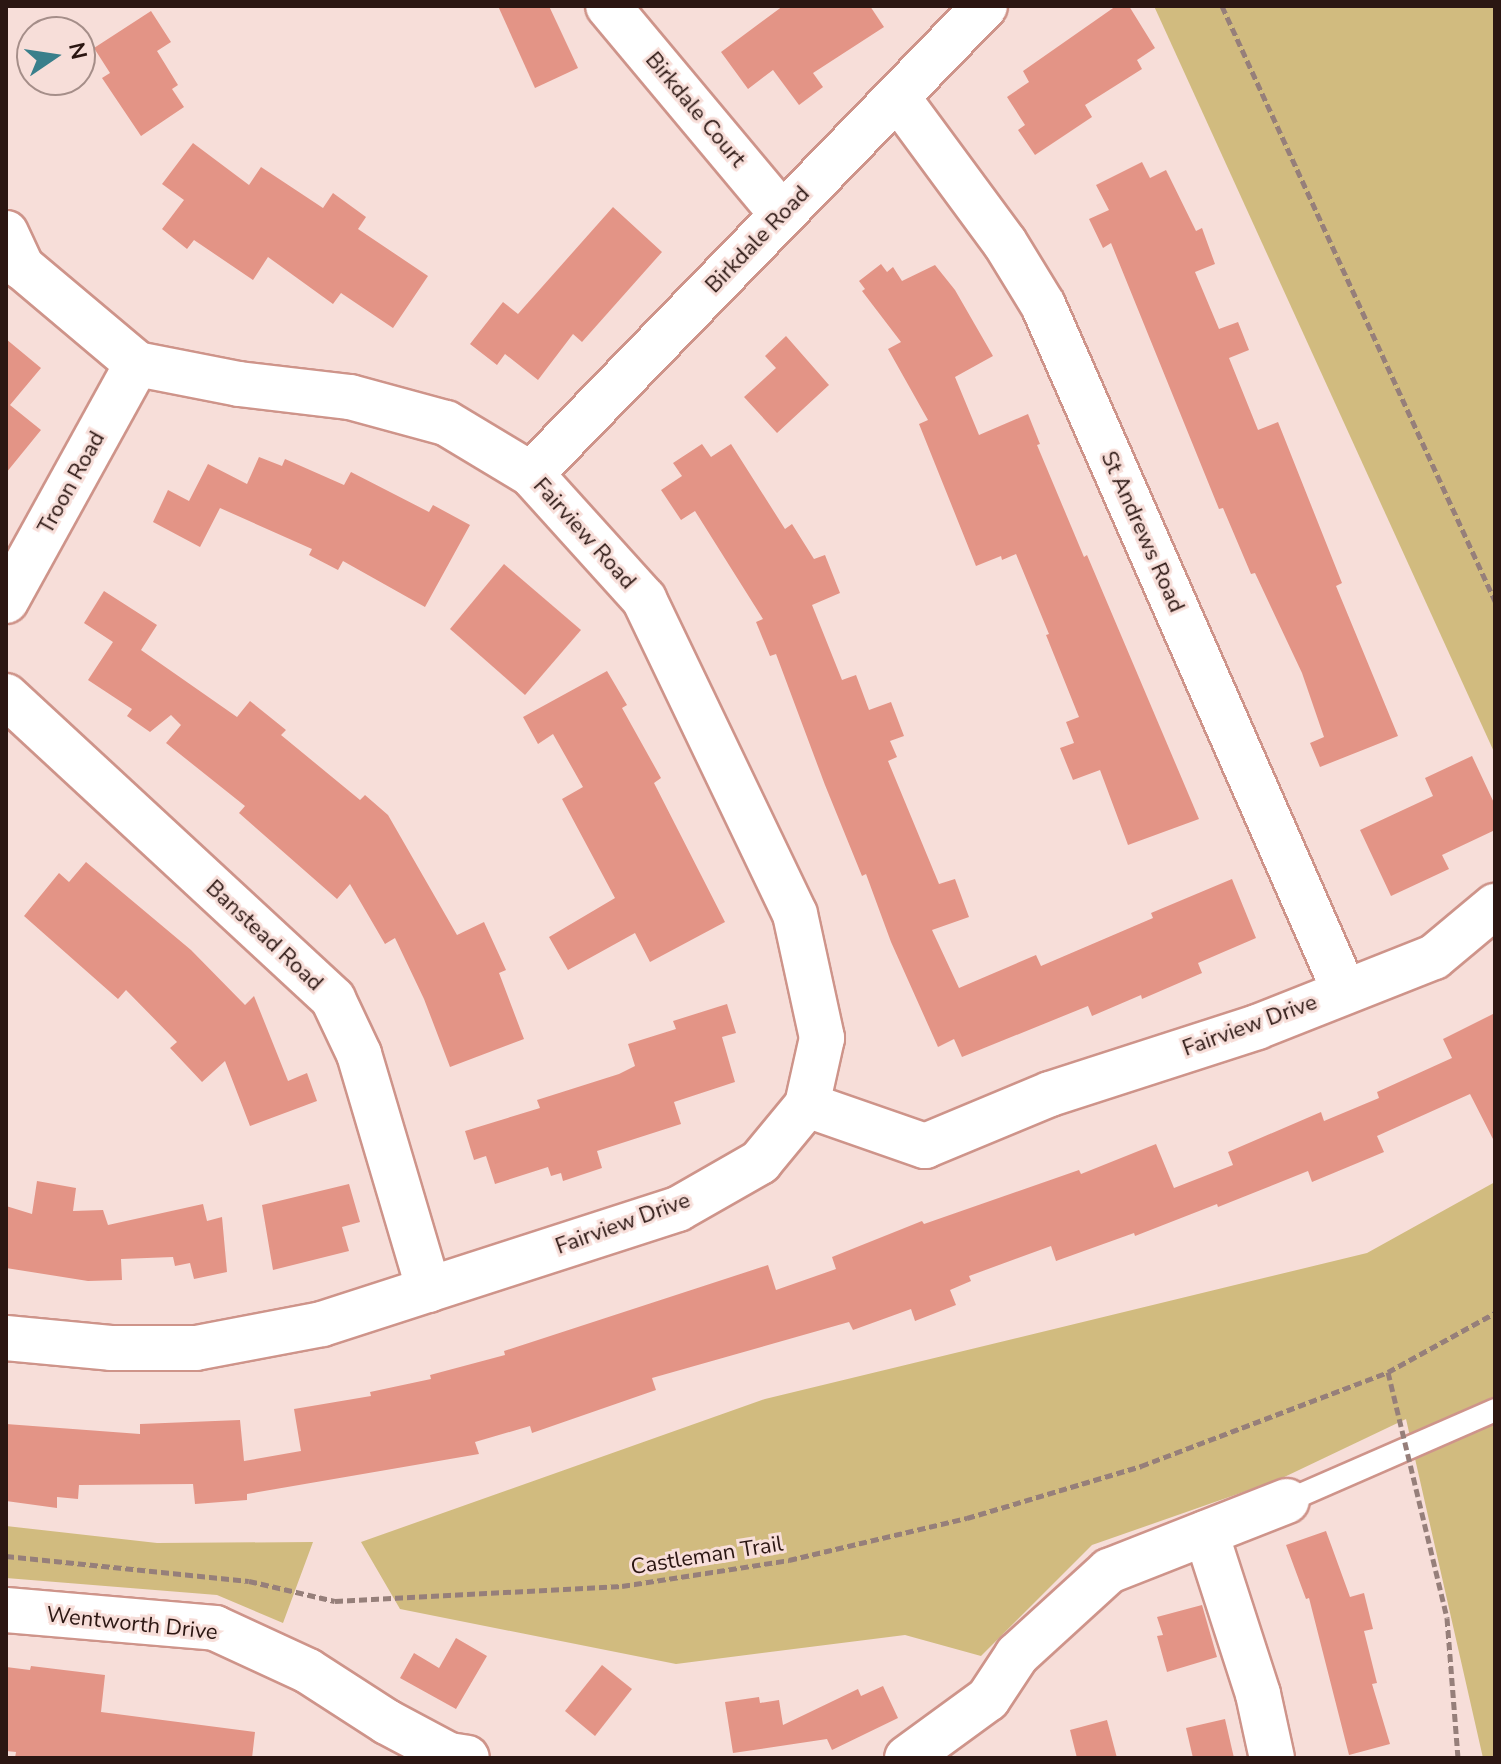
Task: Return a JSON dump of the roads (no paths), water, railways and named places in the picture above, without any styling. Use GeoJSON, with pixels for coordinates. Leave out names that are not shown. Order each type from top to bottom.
{"type":"FeatureCollection","features":[{"type":"Feature","properties":{"kind":"street","name":"Birkdale Road"},"geometry":{"type":"LineString","coordinates":[[531,474],[985,6]]}},
{"type":"Feature","properties":{"kind":"street","name":"Birkdale Court"},"geometry":{"type":"LineString","coordinates":[[612,7],[782,214]]}},
{"type":"Feature","properties":{"kind":"street","name":"St Andrews Road"},"geometry":{"type":"LineString","coordinates":[[898,98],[1005,243],[1043,305],[1344,990]]}},
{"type":"Feature","properties":{"kind":"street","name":"Fairview Road"},"geometry":{"type":"LineString","coordinates":[[6,233],[22,267],[137,364],[239,384],[350,397],[446,423],[531,474],[644,599],[795,914],[822,1038],[807,1105]]}},
{"type":"Feature","properties":{"kind":"street","name":"Troon Road"},"geometry":{"type":"LineString","coordinates":[[6,601],[137,364]]}},
{"type":"Feature","properties":{"kind":"street","name":"Banstead Road"},"geometry":{"type":"LineString","coordinates":[[6,696],[333,999],[359,1054],[429,1290]]}},
{"type":"Feature","properties":{"kind":"street","name":"Fairview Drive"},"geometry":{"type":"LineString","coordinates":[[6,1338],[111,1348],[196,1348],[322,1324],[678,1209],[760,1162],[807,1105],[925,1146],[1050,1094],[1257,1027],[1344,990],[1434,957],[1495,906]]}},
{"type":"Feature","properties":{"kind":"street"},"geometry":{"type":"LineString","coordinates":[[907,1758],[988,1699],[1017,1655],[1109,1571],[1287,1501]]}},
{"type":"Feature","properties":{"kind":"street"},"geometry":{"type":"LineString","coordinates":[[1206,1533],[1258,1694],[1272,1758]]}},
{"type":"Feature","properties":{"kind":"street","name":"Wentworth Drive"},"geometry":{"type":"LineString","coordinates":[[6,1610],[215,1628],[308,1671],[387,1722],[449,1755],[467,1758]]}},
{"type":"Feature","properties":{"kind":"lane"},"geometry":{"type":"LineString","coordinates":[[1287,1501],[1495,1410]]}}]}
